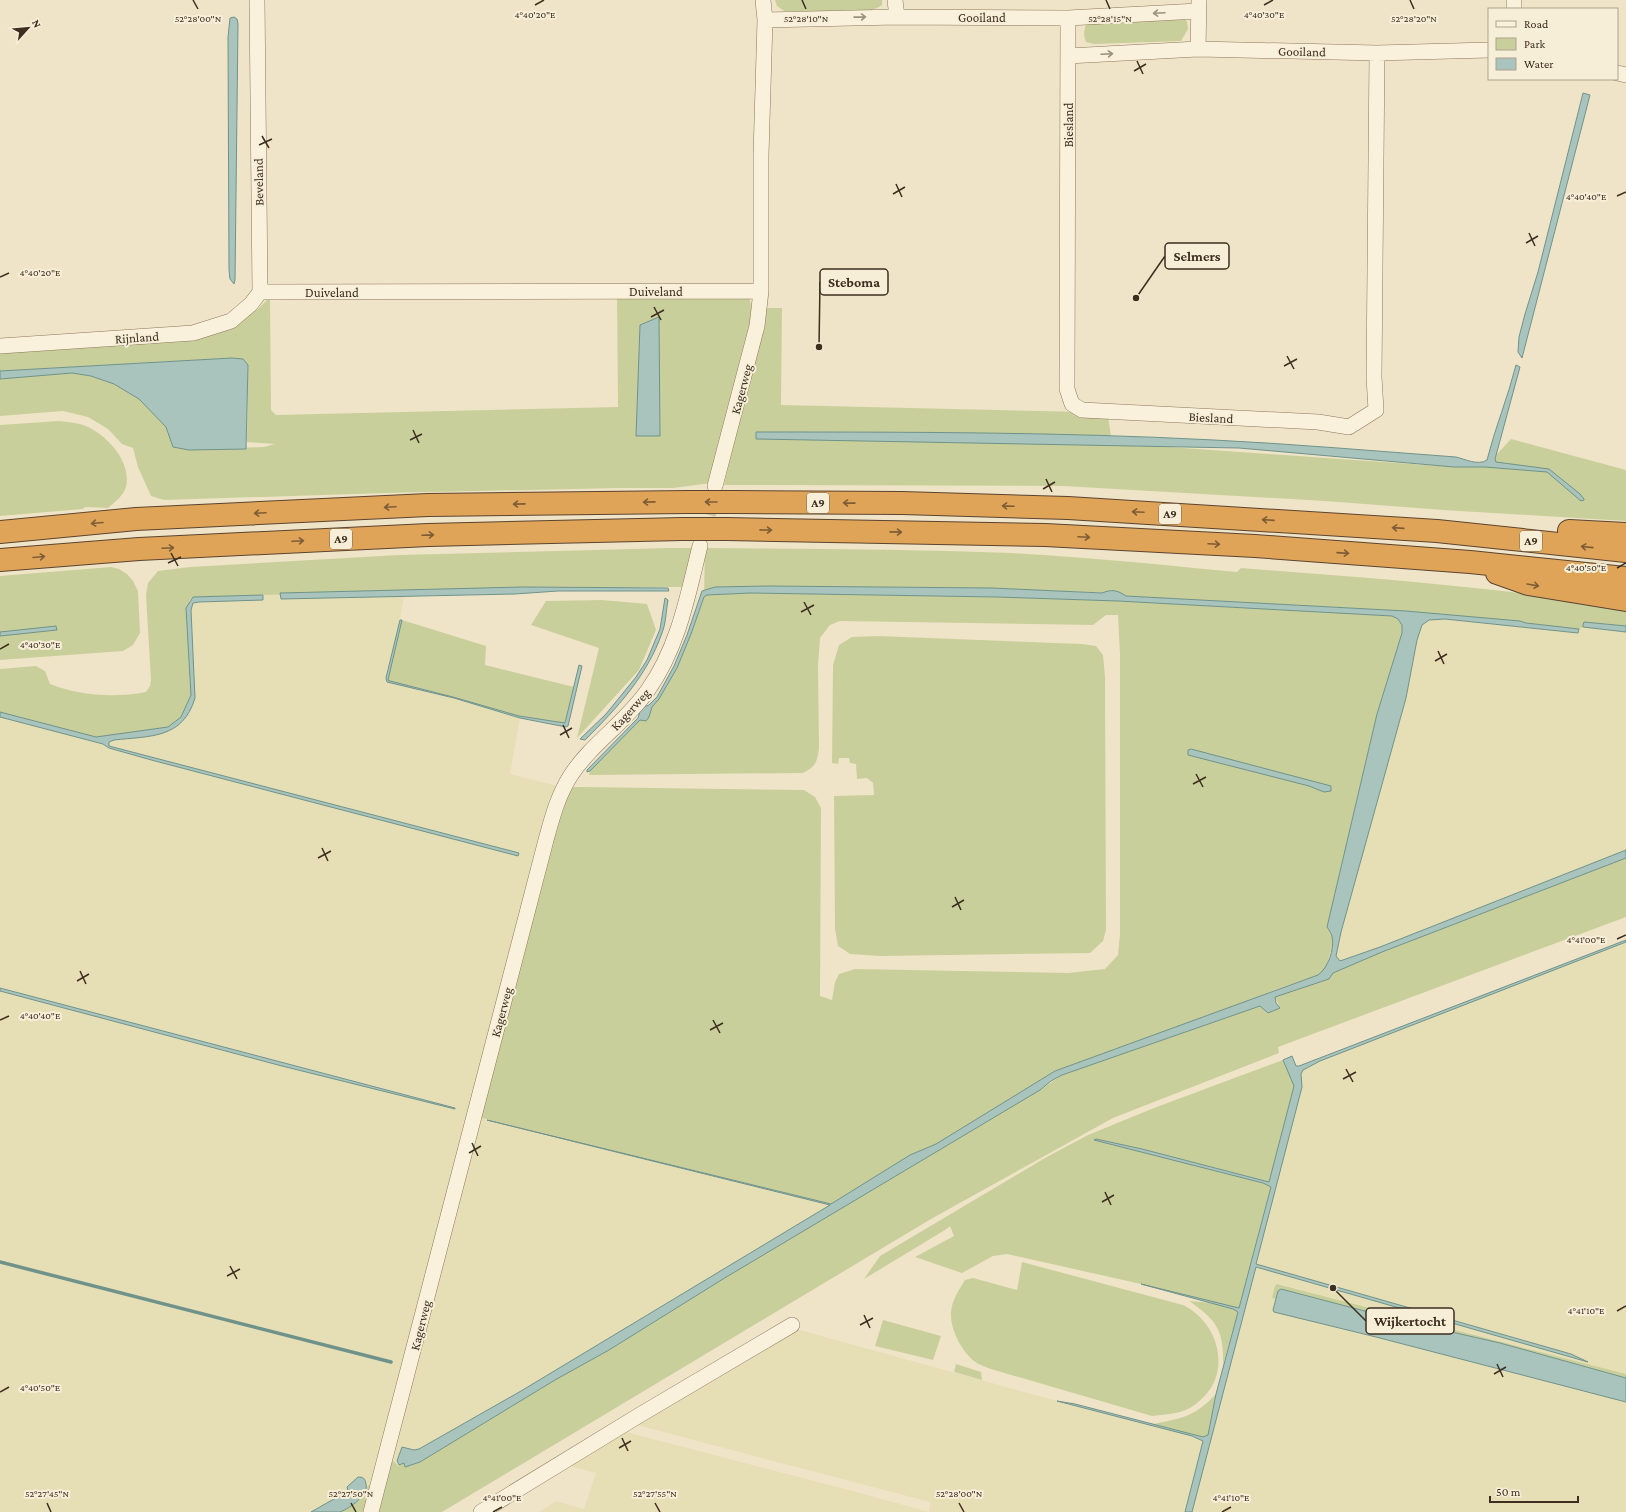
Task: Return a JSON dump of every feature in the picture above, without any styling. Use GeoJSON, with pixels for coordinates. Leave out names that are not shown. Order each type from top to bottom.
{"type":"FeatureCollection","features":[{"type":"Feature","properties":{"kind":"highway","name":"A9"},"geometry":{"type":"LineString","coordinates":[[0,532],[136,520],[428,505],[734,502],[1068,508],[1437,531],[1626,551]]}},
{"type":"Feature","properties":{"kind":"highway","name":"A9"},"geometry":{"type":"LineString","coordinates":[[1437,531],[1500,525],[1537,530],[1626,534]]}},
{"type":"Feature","properties":{"kind":"highway","name":"A9"},"geometry":{"type":"LineString","coordinates":[[0,560],[139,549],[428,534],[727,529],[1045,535],[1255,546],[1470,562],[1626,578]]}},
{"type":"Feature","properties":{"kind":"highway","name":"A9"},"geometry":{"type":"LineString","coordinates":[[1470,562],[1528,584],[1626,600]]}},
{"type":"Feature","properties":{"kind":"street","name":"Beveland"},"geometry":{"type":"LineString","coordinates":[[257,0],[260,292]]}},
{"type":"Feature","properties":{"kind":"street"},"geometry":{"type":"LineString","coordinates":[[761,291],[765,20],[763,0]]}},
{"type":"Feature","properties":{"kind":"street"},"geometry":{"type":"LineString","coordinates":[[895,0],[897,16]]}},
{"type":"Feature","properties":{"kind":"street"},"geometry":{"type":"LineString","coordinates":[[1198,6],[1198,49]]}},
{"type":"Feature","properties":{"kind":"street","name":"Gooiland"},"geometry":{"type":"LineString","coordinates":[[765,20],[897,16],[1068,18],[1198,6]]}},
{"type":"Feature","properties":{"kind":"street","name":"Biesland"},"geometry":{"type":"LineString","coordinates":[[1068,18],[1067,389],[1072,404],[1082,410],[1318,422],[1349,427],[1376,410],[1374,377],[1377,53]]}},
{"type":"Feature","properties":{"kind":"street","name":"Gooiland"},"geometry":{"type":"LineString","coordinates":[[1068,56],[1198,49],[1377,53],[1488,50]]}},
{"type":"Feature","properties":{"kind":"street","name":"Duiveland"},"geometry":{"type":"LineString","coordinates":[[260,292],[761,291]]}},
{"type":"Feature","properties":{"kind":"street","name":"Kagerweg"},"geometry":{"type":"LineString","coordinates":[[716,486],[757,326],[761,291]]}},
{"type":"Feature","properties":{"kind":"street","name":"Rijnland"},"geometry":{"type":"LineString","coordinates":[[0,346],[193,333],[231,321],[251,304],[260,292]]}},
{"type":"Feature","properties":{"kind":"street","name":"Kagerweg"},"geometry":{"type":"LineString","coordinates":[[371,1512],[542,855],[558,800],[570,776],[582,761],[625,717],[648,690],[671,649],[682,616],[700,546]]}},
{"type":"Feature","properties":{"kind":"street"},"geometry":{"type":"LineString","coordinates":[[481,1512],[638,1416],[792,1325]]}},
{"type":"Feature","properties":{"kind":"shaded area"},"geometry":{"type":"Polygon","coordinates":[[[280,593],[281,599],[404,596],[400,620],[386,677],[387,682],[454,698],[520,718],[510,774],[557,786],[375,1480],[367,1487],[366,1480],[311,1512],[0,1512],[0,1262],[131,1296],[0,1261],[0,991],[282,1066],[455,1109],[455,1107],[0,988],[0,717],[103,744],[109,748],[155,761],[518,856],[519,853],[109,746],[109,742],[114,740],[170,731],[185,720],[191,610],[193,603],[264,597],[263,595],[280,593]]]}},
{"type":"Feature","properties":{"kind":"shaded area"},"geometry":{"type":"Polygon","coordinates":[[[1445,619],[1578,633],[1579,629],[1583,627],[1626,632],[1626,850],[1380,947],[1340,961],[1336,956],[1341,932],[1406,698],[1417,640],[1422,625],[1429,620],[1445,619]]]}},
{"type":"Feature","properties":{"kind":"shaded area"},"geometry":{"type":"Polygon","coordinates":[[[1626,942],[1626,1374],[1283,1285],[1277,1284],[1272,1298],[1276,1299],[1273,1310],[1275,1312],[1626,1402],[1626,1512],[1192,1512],[1255,1267],[1584,1361],[1571,1354],[1256,1265],[1302,1087],[1301,1074],[1303,1070],[1320,1061],[1626,942]]]}},
{"type":"Feature","properties":{"kind":"shaded area"},"geometry":{"type":"Polygon","coordinates":[[[482,1118],[830,1205],[521,1391],[419,1449],[410,1449],[397,1461],[390,1460],[472,1143],[482,1118]]]}},
{"type":"Feature","properties":{"kind":"shaded area"},"geometry":{"type":"Polygon","coordinates":[[[796,1329],[1057,1401],[1192,1436],[1204,1442],[1185,1512],[929,1512],[930,1502],[633,1424],[796,1329]]]}},
{"type":"Feature","properties":{"kind":"shaded area"},"geometry":{"type":"Polygon","coordinates":[[[622,1431],[929,1512],[539,1512],[556,1501],[584,1509],[596,1473],[563,1464],[622,1431]]]}},
{"type":"Feature","properties":{"kind":"green space"},"geometry":{"type":"Polygon","coordinates":[[[775,0],[882,0],[882,5],[866,11],[784,11],[777,6],[775,0]]]}},
{"type":"Feature","properties":{"kind":"green space"},"geometry":{"type":"Polygon","coordinates":[[[1182,18],[1187,21],[1188,29],[1181,41],[1094,44],[1086,42],[1084,37],[1087,22],[1182,18]]]}},
{"type":"Feature","properties":{"kind":"green space"},"geometry":{"type":"Polygon","coordinates":[[[617,291],[749,297],[753,314],[711,483],[673,488],[386,493],[164,500],[151,496],[138,467],[133,448],[122,444],[108,429],[88,417],[63,411],[0,416],[0,379],[72,373],[91,376],[114,384],[139,399],[189,450],[264,447],[275,444],[247,442],[248,365],[243,359],[232,358],[0,371],[0,352],[220,331],[257,310],[270,297],[271,410],[276,415],[618,407],[617,291]],[[659,317],[640,325],[636,436],[660,436],[659,317]]]}},
{"type":"Feature","properties":{"kind":"green space"},"geometry":{"type":"Polygon","coordinates":[[[765,308],[782,308],[781,405],[1084,412],[1108,416],[1112,443],[1454,467],[1485,467],[1511,439],[1626,470],[1626,521],[1325,501],[1063,486],[724,485],[765,308]]]}},
{"type":"Feature","properties":{"kind":"green space"},"geometry":{"type":"Polygon","coordinates":[[[59,421],[76,423],[94,430],[116,450],[122,459],[127,478],[126,487],[123,493],[108,508],[85,507],[83,509],[0,516],[0,425],[59,421]]]}},
{"type":"Feature","properties":{"kind":"green space"},"geometry":{"type":"Polygon","coordinates":[[[694,548],[684,587],[523,587],[193,597],[189,601],[191,695],[181,717],[168,727],[96,737],[0,712],[0,669],[36,666],[45,671],[50,684],[74,691],[98,695],[122,695],[146,692],[150,686],[151,680],[146,595],[148,583],[158,571],[190,567],[399,555],[694,548]]]}},
{"type":"Feature","properties":{"kind":"green space"},"geometry":{"type":"Polygon","coordinates":[[[705,548],[1011,553],[1237,572],[1241,568],[1386,580],[1530,594],[1626,608],[1626,626],[1584,622],[1583,627],[1579,629],[1520,621],[1406,611],[1125,596],[1117,591],[1103,593],[992,588],[715,587],[707,595],[750,593],[997,597],[1118,601],[1392,616],[1399,619],[1402,625],[1402,633],[1377,714],[1327,927],[1332,936],[1332,947],[1324,970],[1318,975],[1272,991],[1257,998],[1055,1071],[936,1144],[910,1155],[831,1204],[482,1118],[481,1105],[565,800],[573,787],[804,790],[815,797],[821,808],[820,996],[832,1000],[835,982],[839,974],[855,969],[1068,973],[1105,969],[1118,955],[1120,934],[1120,655],[1118,615],[1106,615],[1093,625],[840,621],[830,625],[820,638],[818,666],[819,748],[815,764],[807,771],[803,773],[589,775],[590,771],[640,720],[649,717],[652,707],[659,699],[677,668],[704,597],[705,548]]]}},
{"type":"Feature","properties":{"kind":"green space"},"geometry":{"type":"Polygon","coordinates":[[[111,567],[119,569],[127,574],[133,581],[138,591],[140,633],[133,645],[123,651],[0,660],[0,636],[57,630],[0,632],[0,576],[111,567]]]}},
{"type":"Feature","properties":{"kind":"green space"},"geometry":{"type":"Polygon","coordinates":[[[602,600],[647,604],[656,630],[639,670],[577,738],[599,648],[531,625],[546,601],[602,600]]]}},
{"type":"Feature","properties":{"kind":"green space"},"geometry":{"type":"Polygon","coordinates":[[[402,620],[486,646],[485,665],[574,687],[565,723],[519,716],[388,680],[402,620]]]}},
{"type":"Feature","properties":{"kind":"green space"},"geometry":{"type":"Polygon","coordinates":[[[878,636],[1082,644],[1096,646],[1103,655],[1105,677],[1106,930],[1103,941],[1090,953],[880,956],[850,954],[838,946],[835,929],[834,796],[874,795],[873,783],[867,778],[857,779],[856,764],[850,763],[849,758],[839,758],[838,764],[832,763],[833,665],[839,645],[852,637],[878,636]]]}},
{"type":"Feature","properties":{"kind":"green space"},"geometry":{"type":"Polygon","coordinates":[[[1626,858],[1626,917],[1278,1047],[1279,1053],[1113,1118],[931,1219],[442,1512],[376,1512],[390,1460],[395,1462],[398,1466],[404,1463],[405,1467],[420,1462],[555,1380],[609,1350],[723,1279],[1040,1090],[1062,1075],[1260,1006],[1268,1013],[1280,1008],[1275,997],[1329,979],[1333,973],[1382,952],[1626,858]]]}},
{"type":"Feature","properties":{"kind":"green space"},"geometry":{"type":"Polygon","coordinates":[[[1283,1060],[1294,1086],[1270,1182],[1142,1149],[1095,1140],[1271,1186],[1239,1309],[1141,1284],[1007,1254],[993,1256],[962,1273],[915,1257],[954,1236],[950,1226],[864,1279],[880,1256],[1045,1158],[1088,1135],[1154,1108],[1283,1060]]]}},
{"type":"Feature","properties":{"kind":"green space"},"geometry":{"type":"Polygon","coordinates":[[[1022,1262],[1183,1305],[1193,1311],[1208,1327],[1217,1347],[1218,1369],[1212,1387],[1199,1402],[1186,1410],[1176,1413],[1152,1416],[982,1366],[969,1356],[954,1332],[951,1312],[954,1299],[965,1280],[973,1278],[1017,1290],[1022,1262]]]}},
{"type":"Feature","properties":{"kind":"green space"},"geometry":{"type":"Polygon","coordinates":[[[1277,1284],[1626,1374],[1626,1378],[1500,1343],[1399,1320],[1281,1289],[1278,1291],[1276,1299],[1272,1298],[1275,1286],[1277,1284]]]}},
{"type":"Feature","properties":{"kind":"green space"},"geometry":{"type":"Polygon","coordinates":[[[1189,1301],[1221,1305],[1238,1312],[1223,1365],[1222,1343],[1217,1327],[1206,1314],[1189,1301]]]}},
{"type":"Feature","properties":{"kind":"green space"},"geometry":{"type":"Polygon","coordinates":[[[883,1320],[941,1336],[933,1360],[875,1346],[883,1320]]]}},
{"type":"Feature","properties":{"kind":"green space"},"geometry":{"type":"Polygon","coordinates":[[[956,1364],[981,1372],[982,1380],[954,1372],[956,1364]]]}},
{"type":"Feature","properties":{"kind":"green space"},"geometry":{"type":"Polygon","coordinates":[[[1216,1394],[1208,1435],[1204,1437],[1153,1424],[1188,1415],[1201,1408],[1216,1394]]]}},
{"type":"Feature","properties":{"kind":"green space"},"geometry":{"type":"Polygon","coordinates":[[[375,1480],[368,1512],[340,1512],[361,1499],[366,1493],[367,1487],[375,1480]]]}},
{"type":"Feature","properties":{"kind":"water"},"geometry":{"type":"Polygon","coordinates":[[[234,17],[237,19],[238,24],[234,284],[230,279],[229,270],[228,37],[230,18],[234,17]]]}},
{"type":"Feature","properties":{"kind":"water"},"geometry":{"type":"Polygon","coordinates":[[[1583,93],[1590,95],[1522,358],[1518,352],[1519,337],[1538,272],[1583,93]]]}},
{"type":"Feature","properties":{"kind":"water"},"geometry":{"type":"Polygon","coordinates":[[[659,317],[660,436],[636,436],[640,325],[659,317]]]}},
{"type":"Feature","properties":{"kind":"water"},"geometry":{"type":"Polygon","coordinates":[[[232,358],[243,359],[248,365],[246,449],[189,450],[173,447],[166,427],[139,399],[114,384],[91,376],[72,373],[0,379],[0,371],[232,358]]]}},
{"type":"Feature","properties":{"kind":"water"},"geometry":{"type":"Polygon","coordinates":[[[1516,365],[1520,367],[1495,459],[1496,462],[1549,469],[1580,494],[1584,500],[1581,501],[1547,472],[1485,467],[1454,467],[1239,448],[756,439],[756,432],[928,432],[1099,435],[1304,446],[1456,457],[1472,462],[1483,462],[1487,460],[1516,365]]]}},
{"type":"Feature","properties":{"kind":"water"},"geometry":{"type":"Polygon","coordinates":[[[523,587],[668,588],[669,591],[558,591],[515,594],[281,599],[280,593],[523,587]]]}},
{"type":"Feature","properties":{"kind":"water"},"geometry":{"type":"Polygon","coordinates":[[[715,587],[992,588],[1102,593],[1114,591],[1120,592],[1126,596],[1406,611],[1520,621],[1579,629],[1578,633],[1445,619],[1429,620],[1422,625],[1417,640],[1406,698],[1341,932],[1336,956],[1340,961],[1380,947],[1626,850],[1626,858],[1382,952],[1333,973],[1329,979],[1275,997],[1276,1003],[1280,1008],[1268,1013],[1260,1006],[1062,1075],[1051,1081],[1040,1090],[723,1279],[609,1350],[555,1380],[420,1462],[405,1467],[404,1463],[399,1465],[397,1461],[402,1447],[414,1450],[419,1449],[521,1391],[830,1205],[487,1120],[831,1204],[910,1155],[936,1144],[1055,1071],[1318,975],[1328,963],[1332,952],[1333,941],[1332,935],[1327,927],[1377,714],[1402,633],[1402,625],[1398,619],[1392,616],[1118,601],[997,597],[750,593],[707,595],[704,597],[677,668],[659,699],[652,707],[649,717],[646,721],[640,720],[590,771],[587,772],[587,770],[638,718],[641,708],[649,705],[657,697],[674,666],[687,635],[702,591],[715,587]]]}},
{"type":"Feature","properties":{"kind":"water"},"geometry":{"type":"Polygon","coordinates":[[[263,595],[263,600],[193,603],[191,610],[195,698],[190,711],[174,728],[164,733],[140,738],[114,740],[109,742],[109,746],[519,853],[518,856],[155,761],[109,748],[103,744],[0,717],[0,712],[96,737],[168,727],[181,717],[191,695],[186,608],[193,597],[263,595]]]}},
{"type":"Feature","properties":{"kind":"water"},"geometry":{"type":"Polygon","coordinates":[[[665,598],[668,600],[663,629],[656,649],[648,663],[630,691],[608,716],[585,740],[580,739],[606,714],[636,677],[647,660],[660,629],[665,598]]]}},
{"type":"Feature","properties":{"kind":"water"},"geometry":{"type":"Polygon","coordinates":[[[400,620],[402,620],[388,680],[453,697],[519,716],[565,723],[579,665],[582,666],[568,726],[566,727],[520,718],[454,698],[387,682],[386,678],[400,620]]]}},
{"type":"Feature","properties":{"kind":"water"},"geometry":{"type":"Polygon","coordinates":[[[1584,622],[1626,626],[1626,632],[1583,627],[1584,622]]]}},
{"type":"Feature","properties":{"kind":"water"},"geometry":{"type":"Polygon","coordinates":[[[56,626],[57,630],[0,636],[0,632],[56,626]]]}},
{"type":"Feature","properties":{"kind":"water"},"geometry":{"type":"Polygon","coordinates":[[[1191,749],[1331,786],[1331,791],[1324,792],[1309,786],[1188,755],[1188,750],[1191,749]]]}},
{"type":"Feature","properties":{"kind":"water"},"geometry":{"type":"Polygon","coordinates":[[[1626,940],[1626,942],[1320,1061],[1303,1070],[1301,1074],[1302,1087],[1256,1264],[1571,1354],[1588,1362],[1256,1267],[1192,1512],[1185,1512],[1203,1441],[1192,1436],[1057,1401],[1075,1404],[1203,1437],[1208,1435],[1216,1394],[1238,1312],[1233,1309],[1141,1284],[1239,1308],[1271,1187],[1263,1183],[1094,1140],[1096,1139],[1142,1149],[1269,1182],[1294,1086],[1283,1060],[1292,1056],[1296,1066],[1299,1066],[1626,940]]]}},
{"type":"Feature","properties":{"kind":"water"},"geometry":{"type":"Polygon","coordinates":[[[0,988],[455,1109],[282,1066],[0,991],[0,988]]]}},
{"type":"Feature","properties":{"kind":"water"},"geometry":{"type":"Polygon","coordinates":[[[1281,1289],[1399,1320],[1500,1343],[1626,1378],[1626,1402],[1274,1312],[1273,1310],[1278,1291],[1281,1289]]]}},
{"type":"Feature","properties":{"kind":"water"},"geometry":{"type":"Polygon","coordinates":[[[358,1477],[364,1479],[366,1488],[362,1497],[358,1501],[340,1512],[311,1512],[348,1491],[347,1487],[358,1477]]]}},
{"type":"Feature","properties":{"kind":"waterway"},"geometry":{"type":"LineString","coordinates":[[0,1262],[391,1362]]}},
{"type":"Feature","properties":{"kind":"tunnel"},"geometry":{"type":"LineString","coordinates":[[702,537],[714,493]]}},
{"type":"Feature","properties":{"kind":"place","name":"Selmers"},"geometry":{"type":"Point","coordinates":[1136,298]}},
{"type":"Feature","properties":{"kind":"place","name":"Steboma"},"geometry":{"type":"Point","coordinates":[819,347]}},
{"type":"Feature","properties":{"kind":"place","name":"Wijkertocht"},"geometry":{"type":"Point","coordinates":[1333,1288]}}]}
